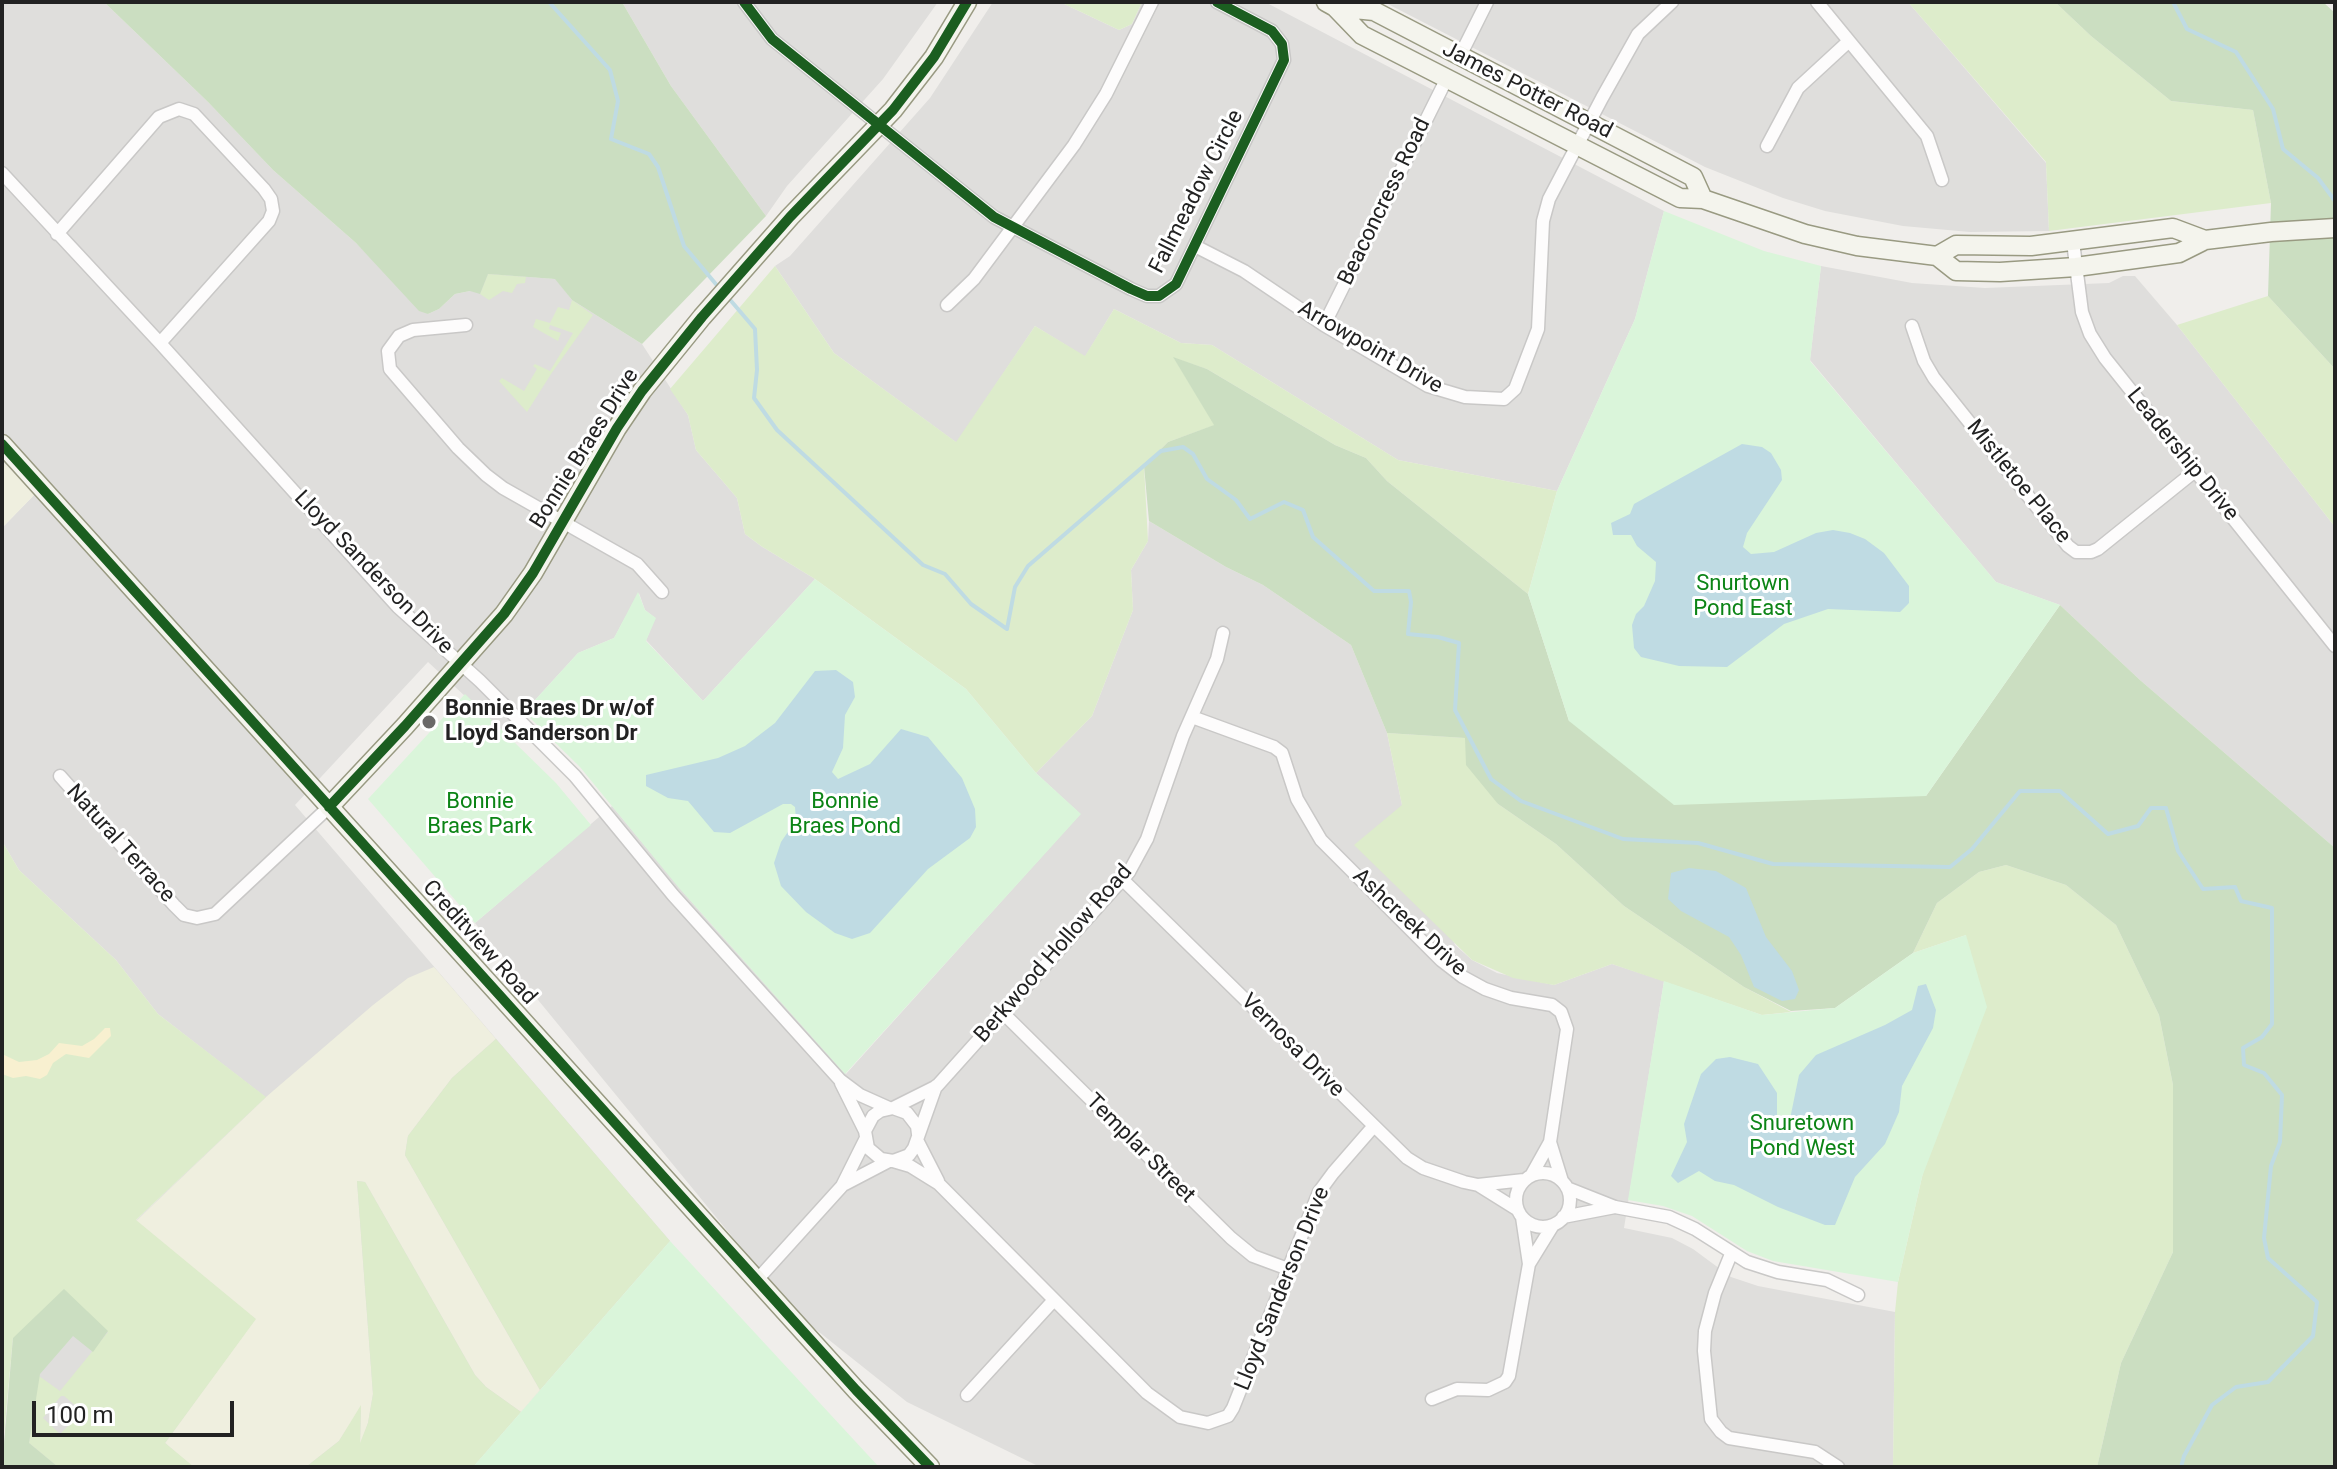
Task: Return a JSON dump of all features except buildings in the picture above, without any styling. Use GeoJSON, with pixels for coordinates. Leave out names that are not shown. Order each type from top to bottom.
{"type":"FeatureCollection","features":[{"type":"Feature","properties":{"kind":"street","name":"Bonnie Braes Drive"},"geometry":{"type":"LineString","coordinates":[[329,807],[461,665],[522,590],[625,415],[659,369],[790,217],[878,125],[934,57],[967,2]]}},
{"type":"Feature","properties":{"kind":"street"},"geometry":{"type":"LineString","coordinates":[[947,305],[974,279],[1098,107],[1152,2]]}},
{"type":"Feature","properties":{"kind":"street","name":"Fallmeadow Circle"},"geometry":{"type":"LineString","coordinates":[[750,5],[772,39],[994,217],[1147,296],[1159,296],[1176,284],[1280,71],[1285,54],[1272,31],[1217,2]]}},
{"type":"Feature","properties":{"kind":"street"},"geometry":{"type":"LineString","coordinates":[[1460,56],[1487,2]]}},
{"type":"Feature","properties":{"kind":"street","name":"Arrowpoint Drive"},"geometry":{"type":"LineString","coordinates":[[1195,246],[1244,271],[1324,325],[1436,390],[1485,400],[1504,399],[1510,394],[1529,356],[1538,329],[1546,207],[1638,34],[1672,2]]}},
{"type":"Feature","properties":{"kind":"street"},"geometry":{"type":"LineString","coordinates":[[1817,2],[1927,136],[1942,180]]}},
{"type":"Feature","properties":{"kind":"street","name":"James Potter Road"},"geometry":{"type":"LineString","coordinates":[[1330,4],[1374,11],[1693,177],[1703,199]]}},
{"type":"Feature","properties":{"kind":"street","name":"James Potter Road"},"geometry":{"type":"LineString","coordinates":[[1330,4],[1362,35],[1680,198],[1703,199],[1805,234],[1857,246],[1937,256],[1956,271],[2000,272],[2076,267],[2179,253],[2205,240],[2335,228]]}},
{"type":"Feature","properties":{"kind":"street"},"geometry":{"type":"LineString","coordinates":[[1767,146],[1798,88],[1849,41]]}},
{"type":"Feature","properties":{"kind":"street","name":"Beaconcress Road"},"geometry":{"type":"LineString","coordinates":[[1324,325],[1447,78]]}},
{"type":"Feature","properties":{"kind":"street"},"geometry":{"type":"LineString","coordinates":[[57,234],[159,117],[179,109],[194,114],[264,189],[271,199],[273,211],[269,221],[160,343]]}},
{"type":"Feature","properties":{"kind":"street","name":"Lloyd Sanderson Drive"},"geometry":{"type":"LineString","coordinates":[[2,173],[398,607],[575,776],[673,895],[840,1080],[860,1095],[891,1108]]}},
{"type":"Feature","properties":{"kind":"street","name":"James Potter Road"},"geometry":{"type":"LineString","coordinates":[[1937,256],[1956,245],[2031,246],[2173,228],[2205,240]]}},
{"type":"Feature","properties":{"kind":"street","name":"Leadership Drive"},"geometry":{"type":"LineString","coordinates":[[2073,242],[2082,312],[2090,334],[2113,369],[2335,646]]}},
{"type":"Feature","properties":{"kind":"street"},"geometry":{"type":"LineString","coordinates":[[466,325],[413,330],[399,336],[388,351],[390,369],[458,448],[486,475],[503,488],[637,564],[662,592]]}},
{"type":"Feature","properties":{"kind":"street","name":"Mistletoe Place"},"geometry":{"type":"LineString","coordinates":[[1912,326],[1924,361],[1934,378],[2068,546],[2076,552],[2098,549],[2195,471]]}},
{"type":"Feature","properties":{"kind":"street","name":"Creditview Road"},"geometry":{"type":"LineString","coordinates":[[2,444],[856,1390],[930,1467]]}},
{"type":"Feature","properties":{"kind":"street","name":"Berkwood Hollow Road"},"geometry":{"type":"LineString","coordinates":[[918,1137],[937,1086],[1123,880],[1147,839],[1183,736],[1217,659],[1223,633]]}},
{"type":"Feature","properties":{"kind":"street","name":"Ashcreek Drive"},"geometry":{"type":"LineString","coordinates":[[1192,717],[1274,747],[1282,753],[1300,808],[1321,840],[1441,960],[1485,989],[1511,998],[1552,1005],[1561,1012],[1567,1029],[1550,1142],[1528,1178]]}},
{"type":"Feature","properties":{"kind":"street","name":"Natural Terrace"},"geometry":{"type":"LineString","coordinates":[[60,776],[174,905],[184,915],[197,918],[215,914],[329,807]]}},
{"type":"Feature","properties":{"kind":"street","name":"Vernosa Drive"},"geometry":{"type":"LineString","coordinates":[[1123,880],[1373,1127],[1423,1168],[1478,1185],[1520,1213]]}},
{"type":"Feature","properties":{"kind":"street","name":"Templar Street"},"geometry":{"type":"LineString","coordinates":[[1003,1013],[1231,1238],[1253,1256],[1288,1269]]}},
{"type":"Feature","properties":{"kind":"street","name":"Lloyd Sanderson Drive"},"geometry":{"type":"LineString","coordinates":[[840,1080],[865,1136]]}},
{"type":"Feature","properties":{"kind":"street","name":"Berkwood Hollow Road"},"geometry":{"type":"LineString","coordinates":[[891,1108],[937,1086]]}},
{"type":"Feature","properties":{"kind":"street"},"geometry":{"type":"LineString","coordinates":[[757,1280],[842,1186],[873,1116],[891,1108],[907,1113],[917,1126],[918,1137],[909,1155],[842,1186]]}},
{"type":"Feature","properties":{"kind":"street","name":"Lloyd Sanderson Drive"},"geometry":{"type":"LineString","coordinates":[[891,1161],[912,1167],[939,1184],[1160,1405],[1180,1417],[1208,1423],[1228,1416],[1233,1408],[1319,1192],[1373,1127]]}},
{"type":"Feature","properties":{"kind":"street"},"geometry":{"type":"LineString","coordinates":[[865,1136],[874,1154],[891,1161]]}},
{"type":"Feature","properties":{"kind":"street","name":"Lloyd Sanderson Drive"},"geometry":{"type":"LineString","coordinates":[[918,1137],[939,1184]]}},
{"type":"Feature","properties":{"kind":"street","name":"Ashcreek Drive"},"geometry":{"type":"LineString","coordinates":[[1550,1142],[1565,1184]]}},
{"type":"Feature","properties":{"kind":"street"},"geometry":{"type":"LineString","coordinates":[[1432,1399],[1457,1389],[1488,1390],[1505,1382],[1509,1376],[1529,1264],[1517,1194],[1528,1178],[1547,1173],[1615,1207],[1682,1222],[1714,1240],[1731,1254],[1778,1272],[1827,1280],[1858,1295]]}},
{"type":"Feature","properties":{"kind":"street","name":"Vernosa Drive"},"geometry":{"type":"LineString","coordinates":[[1478,1185],[1528,1178]]}},
{"type":"Feature","properties":{"kind":"street"},"geometry":{"type":"LineString","coordinates":[[1529,1264],[1570,1203],[1565,1184]]}},
{"type":"Feature","properties":{"kind":"street"},"geometry":{"type":"LineString","coordinates":[[1520,1213],[1536,1225],[1615,1207]]}},
{"type":"Feature","properties":{"kind":"street"},"geometry":{"type":"LineString","coordinates":[[1731,1254],[1715,1293],[1705,1331],[1711,1419],[1729,1438],[1815,1452],[1838,1467]]}},
{"type":"Feature","properties":{"kind":"street"},"geometry":{"type":"LineString","coordinates":[[967,1395],[1053,1301]]}},
{"type":"Feature","properties":{"kind":"shaded area"},"geometry":{"type":"Polygon","coordinates":[[[2,2],[104,2],[208,102],[273,170],[356,243],[428,314],[439,309],[455,294],[470,291],[488,274],[556,279],[572,300],[642,344],[688,415],[696,450],[737,498],[745,534],[815,579],[703,701],[646,640],[655,618],[645,610],[639,593],[614,638],[578,653],[505,733],[428,662],[295,805],[670,1241],[473,1467],[2,1467],[13,1338],[265,1097],[158,1014],[116,960],[19,870],[2,841],[2,528],[35,494],[2,461],[2,2]]]}},
{"type":"Feature","properties":{"kind":"shaded area"},"geometry":{"type":"Polygon","coordinates":[[[622,2],[938,2],[883,79],[787,186],[766,216],[671,86],[622,2]]]}},
{"type":"Feature","properties":{"kind":"shaded area"},"geometry":{"type":"Polygon","coordinates":[[[993,2],[1060,2],[1119,30],[1132,24],[1142,2],[1265,2],[1664,211],[1635,319],[1557,491],[1398,460],[1212,345],[1181,343],[1114,309],[1085,357],[1035,326],[957,443],[834,353],[775,266],[790,256],[930,98],[993,2]]]}},
{"type":"Feature","properties":{"kind":"shaded area"},"geometry":{"type":"Polygon","coordinates":[[[1384,2],[1908,2],[2046,163],[2049,231],[1970,232],[1903,226],[1825,211],[1783,198],[1705,167],[1384,2]]]}},
{"type":"Feature","properties":{"kind":"shaded area"},"geometry":{"type":"Polygon","coordinates":[[[1821,266],[1912,283],[1985,288],[2109,283],[2123,276],[2135,276],[2335,527],[2335,848],[2140,680],[2060,605],[1996,582],[1810,360],[1821,266]]]}},
{"type":"Feature","properties":{"kind":"shaded area"},"geometry":{"type":"Polygon","coordinates":[[[1149,521],[1226,567],[1263,585],[1351,645],[1387,733],[1402,805],[1455,945],[1472,960],[1497,973],[1554,985],[1612,964],[1664,981],[1624,1228],[1672,1238],[1693,1249],[1731,1277],[1758,1286],[1895,1312],[1893,1467],[1040,1467],[907,1402],[809,1324],[743,1250],[475,923],[612,806],[703,915],[846,1074],[1080,814],[1036,773],[1092,716],[1133,610],[1131,570],[1148,541],[1149,521]]]}},
{"type":"Feature","properties":{"kind":"green space"},"geometry":{"type":"Polygon","coordinates":[[[104,2],[622,2],[671,86],[766,216],[642,344],[572,300],[555,279],[488,274],[480,294],[470,291],[455,294],[439,309],[428,314],[419,311],[356,243],[273,170],[208,102],[104,2]]]}},
{"type":"Feature","properties":{"kind":"green space"},"geometry":{"type":"Polygon","coordinates":[[[1060,2],[1142,2],[1132,24],[1119,30],[1060,2]]]}},
{"type":"Feature","properties":{"kind":"green space"},"geometry":{"type":"Polygon","coordinates":[[[1908,2],[2055,2],[2091,36],[2171,101],[2253,110],[2271,203],[2049,231],[2046,162],[1908,2]]]}},
{"type":"Feature","properties":{"kind":"green space"},"geometry":{"type":"Polygon","coordinates":[[[2055,2],[2323,2],[2335,13],[2335,369],[2268,296],[2271,203],[2253,110],[2171,101],[2091,36],[2055,2]]]}},
{"type":"Feature","properties":{"kind":"green space","name":"Snurtown Pond East"},"geometry":{"type":"Polygon","coordinates":[[[1664,211],[1764,251],[1821,266],[1810,361],[1996,582],[2060,605],[1926,796],[1674,805],[1569,721],[1528,594],[1557,491],[1635,319],[1664,211]]]}},
{"type":"Feature","properties":{"kind":"green space"},"geometry":{"type":"Polygon","coordinates":[[[775,266],[834,353],[956,442],[1035,326],[1085,356],[1114,309],[1181,343],[1212,345],[1398,460],[1557,491],[1528,594],[1387,481],[1366,458],[1335,445],[1207,369],[1174,358],[1215,425],[1168,442],[1144,466],[1148,541],[1131,570],[1133,610],[1092,716],[1036,773],[966,689],[815,579],[745,534],[737,498],[696,450],[688,415],[670,389],[775,266]]]}},
{"type":"Feature","properties":{"kind":"green space"},"geometry":{"type":"Polygon","coordinates":[[[488,274],[526,277],[525,283],[517,284],[512,293],[503,291],[489,300],[480,294],[488,274]]]}},
{"type":"Feature","properties":{"kind":"green space"},"geometry":{"type":"Polygon","coordinates":[[[2268,296],[2335,369],[2335,527],[2177,325],[2268,296]]]}},
{"type":"Feature","properties":{"kind":"green space"},"geometry":{"type":"Polygon","coordinates":[[[572,300],[593,315],[527,412],[499,381],[502,378],[524,391],[537,369],[533,366],[535,364],[550,371],[573,333],[550,325],[549,329],[561,333],[558,341],[533,327],[536,319],[550,323],[558,307],[569,310],[572,300]]]}},
{"type":"Feature","properties":{"kind":"green space"},"geometry":{"type":"Polygon","coordinates":[[[1173,357],[1207,369],[1335,445],[1366,458],[1387,481],[1528,594],[1569,721],[1926,796],[2060,605],[2140,680],[2335,848],[2335,1467],[2097,1467],[2121,1363],[2173,1252],[2173,1085],[2159,1015],[2116,925],[2066,885],[2006,865],[1979,872],[1937,903],[1913,953],[1835,1008],[1791,1011],[1744,987],[1624,906],[1556,844],[1498,804],[1466,765],[1465,738],[1387,733],[1351,645],[1263,585],[1226,567],[1149,521],[1144,466],[1168,442],[1214,425],[1173,357]]]}},
{"type":"Feature","properties":{"kind":"green space"},"geometry":{"type":"Polygon","coordinates":[[[2,461],[35,494],[2,528],[2,461]]]}},
{"type":"Feature","properties":{"kind":"green space","name":"Bonnie Braes Pond"},"geometry":{"type":"Polygon","coordinates":[[[815,579],[966,689],[1036,773],[1081,814],[845,1074],[679,888],[580,767],[524,712],[578,653],[614,638],[638,592],[645,610],[656,618],[646,641],[703,701],[815,579]]]}},
{"type":"Feature","properties":{"kind":"green space","name":"Bonnie Braes Park"},"geometry":{"type":"Polygon","coordinates":[[[465,694],[556,783],[591,825],[475,923],[368,799],[465,694]]]}},
{"type":"Feature","properties":{"kind":"green space"},"geometry":{"type":"Polygon","coordinates":[[[1387,733],[1466,738],[1498,804],[1556,844],[1624,906],[1744,987],[1791,1012],[1762,1015],[1612,964],[1554,985],[1513,978],[1472,960],[1354,845],[1402,805],[1387,733]]]}},
{"type":"Feature","properties":{"kind":"green space"},"geometry":{"type":"Polygon","coordinates":[[[2,841],[19,870],[116,960],[158,1014],[266,1097],[136,1220],[256,1319],[165,1443],[194,1467],[58,1467],[29,1443],[39,1376],[60,1391],[108,1332],[13,1338],[2,1456],[2,841]],[[64,1396],[43,1418],[60,1434],[73,1421],[79,1424],[87,1415],[64,1396]]]}},
{"type":"Feature","properties":{"kind":"green space"},"geometry":{"type":"Polygon","coordinates":[[[2006,865],[2066,885],[2116,925],[2159,1015],[2173,1085],[2173,1252],[2121,1363],[2097,1467],[1893,1467],[1898,1282],[1922,1177],[1966,935],[1913,953],[1937,903],[1979,872],[2006,865]]]}},
{"type":"Feature","properties":{"kind":"green space","name":"Snuretown Pond West"},"geometry":{"type":"Polygon","coordinates":[[[1966,935],[1987,1007],[1922,1177],[1898,1282],[1773,1261],[1747,1251],[1692,1216],[1663,1206],[1628,1200],[1664,981],[1762,1015],[1835,1008],[1913,953],[1966,935]]]}},
{"type":"Feature","properties":{"kind":"green space"},"geometry":{"type":"Polygon","coordinates":[[[434,967],[496,1039],[452,1078],[408,1136],[405,1155],[540,1390],[521,1412],[486,1387],[475,1375],[365,1182],[357,1181],[373,1394],[360,1446],[361,1407],[339,1441],[306,1467],[193,1467],[165,1443],[255,1319],[136,1221],[266,1097],[373,1005],[408,978],[434,967]]]}},
{"type":"Feature","properties":{"kind":"green space"},"geometry":{"type":"Polygon","coordinates":[[[496,1039],[670,1241],[540,1390],[405,1155],[408,1136],[452,1078],[496,1039]]]}},
{"type":"Feature","properties":{"kind":"green space"},"geometry":{"type":"Polygon","coordinates":[[[357,1181],[365,1182],[475,1375],[486,1387],[521,1412],[473,1467],[306,1467],[339,1441],[361,1405],[360,1443],[368,1423],[373,1394],[357,1181]]]}},
{"type":"Feature","properties":{"kind":"green space"},"geometry":{"type":"Polygon","coordinates":[[[670,1241],[879,1467],[473,1467],[670,1241]]]}},
{"type":"Feature","properties":{"kind":"green space"},"geometry":{"type":"Polygon","coordinates":[[[64,1289],[108,1331],[93,1352],[73,1336],[40,1374],[29,1443],[58,1467],[2,1467],[13,1338],[64,1289]]]}},
{"type":"Feature","properties":{"kind":"sand"},"geometry":{"type":"Polygon","coordinates":[[[105,1028],[110,1028],[111,1036],[89,1058],[66,1054],[53,1063],[47,1075],[40,1079],[26,1076],[13,1078],[2,1074],[2,1054],[19,1062],[37,1060],[49,1054],[59,1043],[82,1046],[105,1028]]]}},
{"type":"Feature","properties":{"kind":"water"},"geometry":{"type":"Polygon","coordinates":[[[1742,444],[1762,447],[1771,453],[1781,470],[1782,480],[1747,533],[1743,547],[1751,554],[1774,552],[1816,533],[1833,530],[1850,533],[1865,539],[1884,553],[1909,586],[1909,603],[1900,612],[1828,609],[1784,624],[1727,667],[1679,666],[1641,657],[1634,648],[1632,625],[1655,581],[1656,562],[1637,546],[1631,535],[1613,535],[1611,523],[1630,514],[1634,504],[1742,444]]]}},
{"type":"Feature","properties":{"kind":"water"},"geometry":{"type":"Polygon","coordinates":[[[836,670],[853,682],[855,697],[845,715],[843,748],[832,772],[838,779],[870,764],[901,729],[928,737],[962,778],[975,809],[976,827],[970,838],[928,869],[870,933],[852,939],[835,933],[806,912],[781,886],[774,863],[781,842],[796,820],[795,807],[791,804],[783,804],[730,833],[714,832],[688,801],[668,798],[646,786],[646,775],[718,758],[745,746],[775,723],[815,671],[836,670]]]}},
{"type":"Feature","properties":{"kind":"water"},"geometry":{"type":"Polygon","coordinates":[[[1689,868],[1716,871],[1746,888],[1766,937],[1792,971],[1799,990],[1795,999],[1782,1001],[1754,987],[1741,955],[1729,937],[1681,911],[1668,899],[1671,873],[1689,868]]]}},
{"type":"Feature","properties":{"kind":"water"},"geometry":{"type":"Polygon","coordinates":[[[1926,984],[1936,1010],[1933,1028],[1902,1086],[1899,1112],[1885,1144],[1855,1177],[1835,1225],[1825,1225],[1778,1207],[1734,1185],[1715,1181],[1699,1171],[1678,1183],[1671,1176],[1687,1142],[1684,1124],[1701,1074],[1716,1059],[1730,1057],[1758,1064],[1777,1093],[1777,1117],[1790,1119],[1799,1075],[1816,1055],[1912,1010],[1918,986],[1926,984]]]}},
{"type":"Feature","properties":{"kind":"waterway"},"geometry":{"type":"LineString","coordinates":[[549,2],[610,70],[618,101],[611,139],[649,154],[658,167],[684,246],[720,289]]}},
{"type":"Feature","properties":{"kind":"waterway"},"geometry":{"type":"LineString","coordinates":[[2173,2],[2187,29],[2236,52],[2273,109],[2283,149],[2318,178],[2335,201]]}},
{"type":"Feature","properties":{"kind":"waterway"},"geometry":{"type":"LineString","coordinates":[[726,295],[755,329],[757,370],[754,398],[777,430],[923,565],[945,574],[971,604],[1007,629],[1015,587],[1028,566],[1161,451],[1183,447],[1193,454],[1207,479],[1236,500],[1250,519],[1284,502],[1303,510],[1313,537],[1374,591],[1409,591],[1408,634],[1459,643],[1455,710],[1491,779],[1521,801],[1623,839],[1698,843],[1773,864],[1950,867],[1972,849],[2020,791],[2060,791],[2108,834],[2138,826],[2151,808],[2166,808],[2178,851],[2203,889],[2235,887],[2241,901],[2272,908],[2272,1024],[2262,1037],[2243,1048],[2244,1065],[2264,1073],[2282,1095],[2280,1142],[2271,1166],[2264,1238],[2268,1258],[2317,1302],[2313,1336],[2268,1382],[2236,1387],[2212,1405],[2181,1467]]}},
{"type":"Feature","properties":{"kind":"cycle path"},"geometry":{"type":"LineString","coordinates":[[744,2],[772,39],[994,217],[1147,296],[1159,296],[1176,284],[1284,60],[1282,44],[1272,31],[1217,2]]}},
{"type":"Feature","properties":{"kind":"cycle path"},"geometry":{"type":"LineString","coordinates":[[329,807],[504,614],[533,573],[617,428],[642,391],[790,217],[893,110],[934,57],[967,2]]}},
{"type":"Feature","properties":{"kind":"cycle path"},"geometry":{"type":"LineString","coordinates":[[2,444],[856,1390],[930,1467]]}},
{"type":"Feature","properties":{"kind":"place","name":"Bonnie Braes Dr w/of Lloyd Sanderson Dr"},"geometry":{"type":"Point","coordinates":[429,722]}}]}
